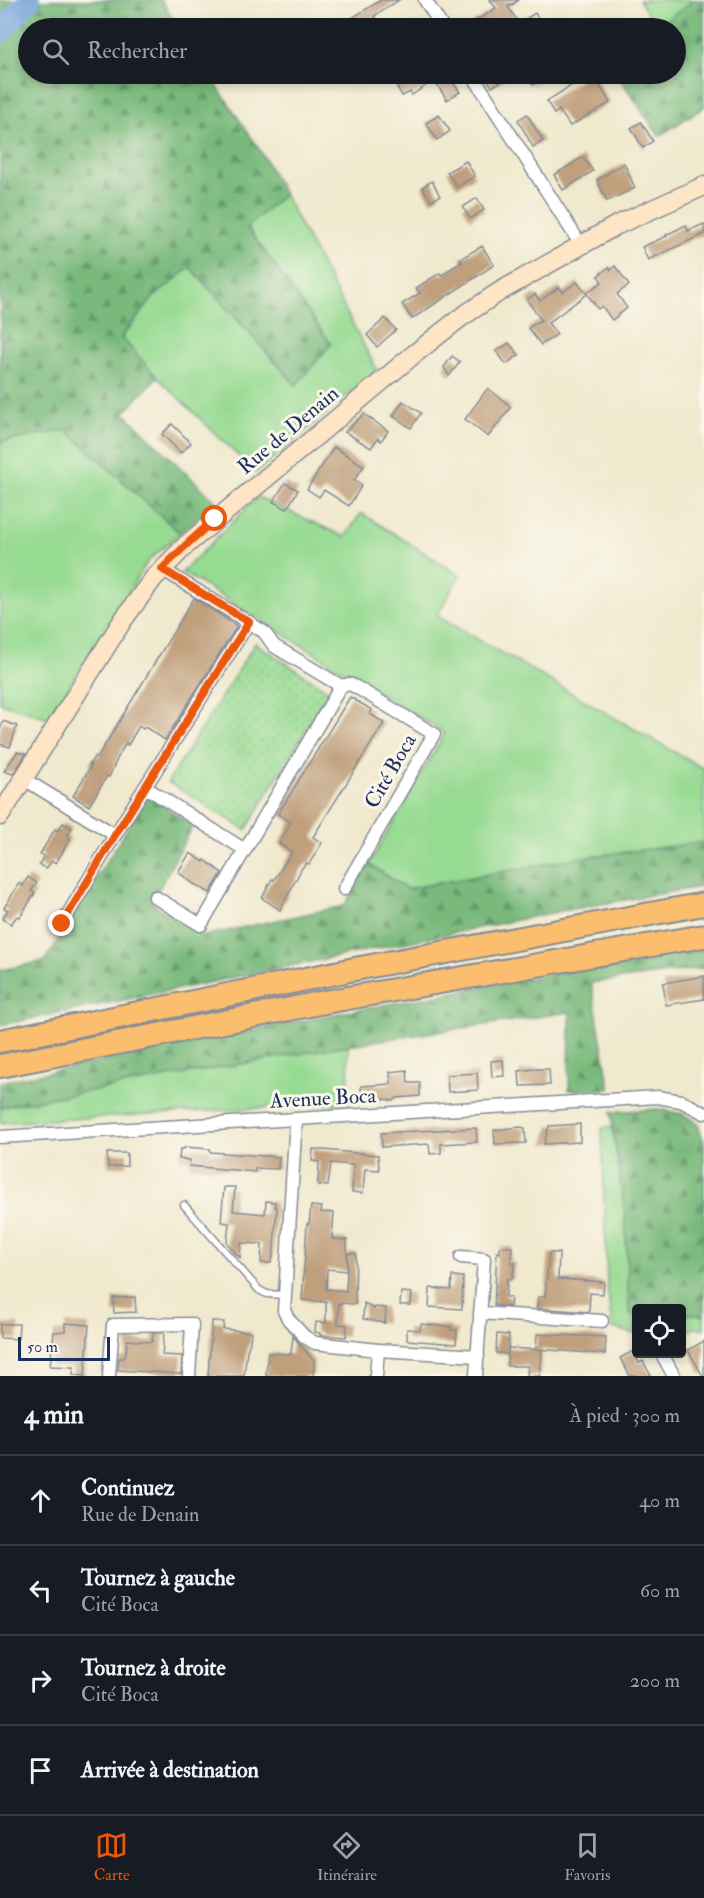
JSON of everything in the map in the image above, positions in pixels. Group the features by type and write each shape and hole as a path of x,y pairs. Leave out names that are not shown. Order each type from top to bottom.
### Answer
{"highway":[{"path":"0,1041 320,975 704,904"},
{"path":"0,1066 325,1002 704,936"}],"street":[{"path":"425,0 437,18"},
{"path":"478,84 581,245"},
{"name":"Rue de Denain","path":"0,816 123,620 162,569 207,526 423,346 460,318 499,292 615,226 704,186"},
{"name":"Cité Boca","path":"162,569 267,634 274,646 341,686 349,684 356,687 434,734 344,889"},
{"path":"62,924 249,622"},
{"path":"155,897 201,925 341,686"},
{"path":"24,778 115,835"},
{"path":"145,787 245,850"},
{"name":"Avenue Boca","path":"0,1137 665,1097 681,1101 704,1113"},
{"path":"296,1119 284,1295 286,1316 310,1340 322,1345 477,1356"},
{"path":"461,1257 484,1259 476,1376"},
{"path":"480,1313 602,1321"},
{"path":"109,1376 113,1325 192,1324 189,1376"},
{"path":"376,1376 378,1350"},
{"path":"664,1358 674,1376"}],"lane":[{"path":"184,1205 259,1290 267,1294 284,1295"}],"green space":[{"path":"0,0 161,0 173,18 18,18 18,84 216,84 261,152 284,194 247,227 331,344 296,385 190,267 153,298 121,337 157,377 124,413 216,502 180,533 66,430 0,442"},
{"path":"639,0 689,0 691,3 669,18 650,18"},
{"path":"689,0 704,0 704,107 659,136 624,84 686,84 686,18 668,18 690,3"},
{"path":"284,194 377,370 256,473 157,377 121,338 153,298 190,267 296,385 331,344 247,227"},
{"path":"66,430 180,533 148,561 49,718 0,703 0,442"},
{"path":"258,497 345,537 361,513 460,575 437,616 704,769 704,842 579,858 407,889 369,864 445,733 182,572"},
{"path":"255,643 329,691 246,830 168,782"},
{"path":"148,795 193,826 151,903 203,936 344,906 369,864 407,889 579,858 704,842 704,886 561,911 0,1025 0,970 45,961"},
{"path":"704,949 704,968 591,983 610,1089 569,1090 570,1012 348,1045 0,1107 0,1082 319,1017 591,967"},
{"path":"348,1045 349,1103 0,1123 0,1107"},
{"path":"658,1109 683,1114 697,1123 704,1142 704,1315 686,1314 686,1304 632,1304 632,1314 629,1314 625,1213 611,1112"},
{"path":"612,1126 625,1213 632,1333 612,1328 607,1286 602,1128"},
{"path":"686,1314 704,1315 704,1329 694,1328 686,1332"}],"building":[{"path":"381,0 399,0 374,16 375,18 352,18"},
{"path":"490,0 519,0 508,7 516,18 480,18 496,8"},
{"path":"535,13 538,18 527,18"},
{"path":"401,84 428,84 412,95 410,92 402,96 397,87"},
{"path":"437,84 454,84 460,92 447,100"},
{"path":"573,84 599,84 610,103 570,126 559,110 554,114 547,101"},
{"path":"527,114 543,141 533,147 518,120"},
{"path":"439,115 450,131 437,140 426,123"},
{"path":"641,122 653,141 643,148 631,128"},
{"path":"583,157 593,171 563,190 554,175"},
{"path":"466,161 475,176 457,187 447,172"},
{"path":"624,163 635,188 607,201 597,180"},
{"path":"432,181 440,196 431,201 422,187"},
{"path":"477,198 484,210 470,219 463,207"},
{"path":"704,224 704,234 648,260 642,247 686,225 688,231"},
{"path":"482,246 494,265 412,319 402,304 420,293 416,288 440,273 442,275 462,262 460,259"},
{"path":"615,266 629,285 617,294 627,308 612,320 602,306 598,309 587,294 548,323 557,334 541,345 528,328 541,320 527,300 535,294 540,301 559,287 563,292 577,282 586,293 602,282 598,276 609,267 611,270"},
{"path":"385,318 396,330 377,347 367,335"},
{"path":"509,343 519,355 506,364 496,351"},
{"path":"452,356 460,362 449,376 444,367"},
{"path":"488,388 511,407 488,437 465,419"},
{"path":"403,401 421,413 411,428 393,416"},
{"path":"364,414 388,431 381,441 378,438 371,448 345,432"},
{"path":"172,424 191,443 181,453 162,434"},
{"path":"334,447 364,466 354,480 362,485 349,506 324,490 319,497 307,489"},
{"path":"285,483 298,490 287,509 273,502"},
{"path":"194,598 237,626 165,740 145,727 143,729 139,726 128,745 126,743 109,777 107,776 89,806 73,796 91,766 89,765 95,756 97,758"},
{"path":"350,697 372,710 370,714 384,723 313,837 322,843 309,864 307,863 302,868 280,910 262,898 272,879 274,880 292,852 279,844 291,822 278,814"},
{"path":"3,721 17,726 10,747 0,744 0,730"},
{"path":"17,752 26,754 13,774 4,771"},
{"path":"63,823 72,828 67,836 70,839 56,863 52,861 46,869 39,864 44,856 40,854 55,829 58,831"},
{"path":"190,853 204,862 205,860 222,873 210,893 178,872"},
{"path":"28,877 37,883 31,891 35,893 20,917 17,916 11,924 2,919 8,910 4,908 19,883 23,886"},
{"path":"704,976 704,999 666,1005 663,983"},
{"path":"503,1060 504,1076 492,1077 491,1061"},
{"path":"549,1069 550,1085 520,1086 519,1071"},
{"path":"407,1070 408,1083 420,1083 420,1096 397,1098 393,1101 362,1100 361,1086 391,1084 390,1072"},
{"path":"477,1073 478,1090 448,1092 447,1075"},
{"path":"580,1124 580,1142 544,1144 549,1126"},
{"path":"476,1128 477,1142 441,1144 441,1153 430,1154 429,1144 382,1147 381,1133"},
{"path":"525,1128 526,1143 495,1144 494,1130"},
{"path":"185,1147 210,1149 210,1152 279,1157 278,1169 255,1168 255,1172 189,1166 190,1160 179,1159 180,1149"},
{"path":"313,1149 378,1155 379,1170 365,1169 363,1193 352,1192 354,1165 331,1163 328,1186 318,1185 319,1162 312,1161"},
{"path":"107,1153 127,1153 127,1166 108,1167"},
{"path":"224,1187 235,1187 233,1211 265,1214 266,1201 275,1202 275,1207 277,1207 271,1263 261,1263 262,1244 241,1243 240,1258 227,1243 229,1223 221,1222"},
{"path":"311,1206 322,1207 321,1212 334,1213 332,1239 347,1240 347,1271 327,1269 326,1289 346,1291 348,1253 356,1253 355,1304 339,1303 338,1324 347,1325 346,1337 320,1335 315,1332 316,1322 326,1323 326,1302 302,1300 307,1224 309,1224"},
{"path":"500,1247 512,1247 511,1262 515,1263 512,1279 507,1279 506,1297 511,1297 510,1307 494,1305 497,1252 500,1253"},
{"path":"549,1253 559,1253 558,1279 604,1282 603,1294 590,1293 589,1312 537,1308 538,1297 545,1297"},
{"path":"452,1276 463,1277 462,1309 429,1307 430,1288 451,1290"},
{"path":"401,1292 412,1293 411,1305 400,1305"},
{"path":"135,1297 136,1312 114,1313 113,1298"},
{"path":"364,1303 374,1309 375,1307 386,1308 385,1323 363,1319"},
{"path":"212,1321 224,1322 223,1329 251,1332 244,1376 208,1376"},
{"path":"65,1323 89,1325 85,1376 73,1375 74,1367 50,1366 54,1332 65,1331"},
{"path":"0,1324 19,1324 18,1339 0,1338"},
{"path":"421,1324 451,1327 451,1330 457,1330 456,1344 407,1340 407,1329 420,1330"},
{"path":"153,1333 164,1333 162,1355 182,1356 181,1374 118,1370 119,1358 124,1358 126,1354 127,1340 152,1342"},
{"path":"497,1334 509,1335 508,1354 496,1353"},
{"path":"537,1334 606,1337 605,1354 536,1349"},
{"path":"293,1336 314,1361 313,1376 266,1376 268,1353 291,1354"},
{"path":"704,1341 704,1376 703,1376 688,1350"},
{"path":"508,1348 542,1350 540,1376 527,1376 528,1366 507,1366"},
{"path":"632,1352 632,1358 636,1358 639,1363 643,1361 651,1376 630,1376 620,1358"}],"waterway":[{"path":"0,33 29,0"}],"route":[{"path":"62,924 249,622 162,569 215,519"}]}
